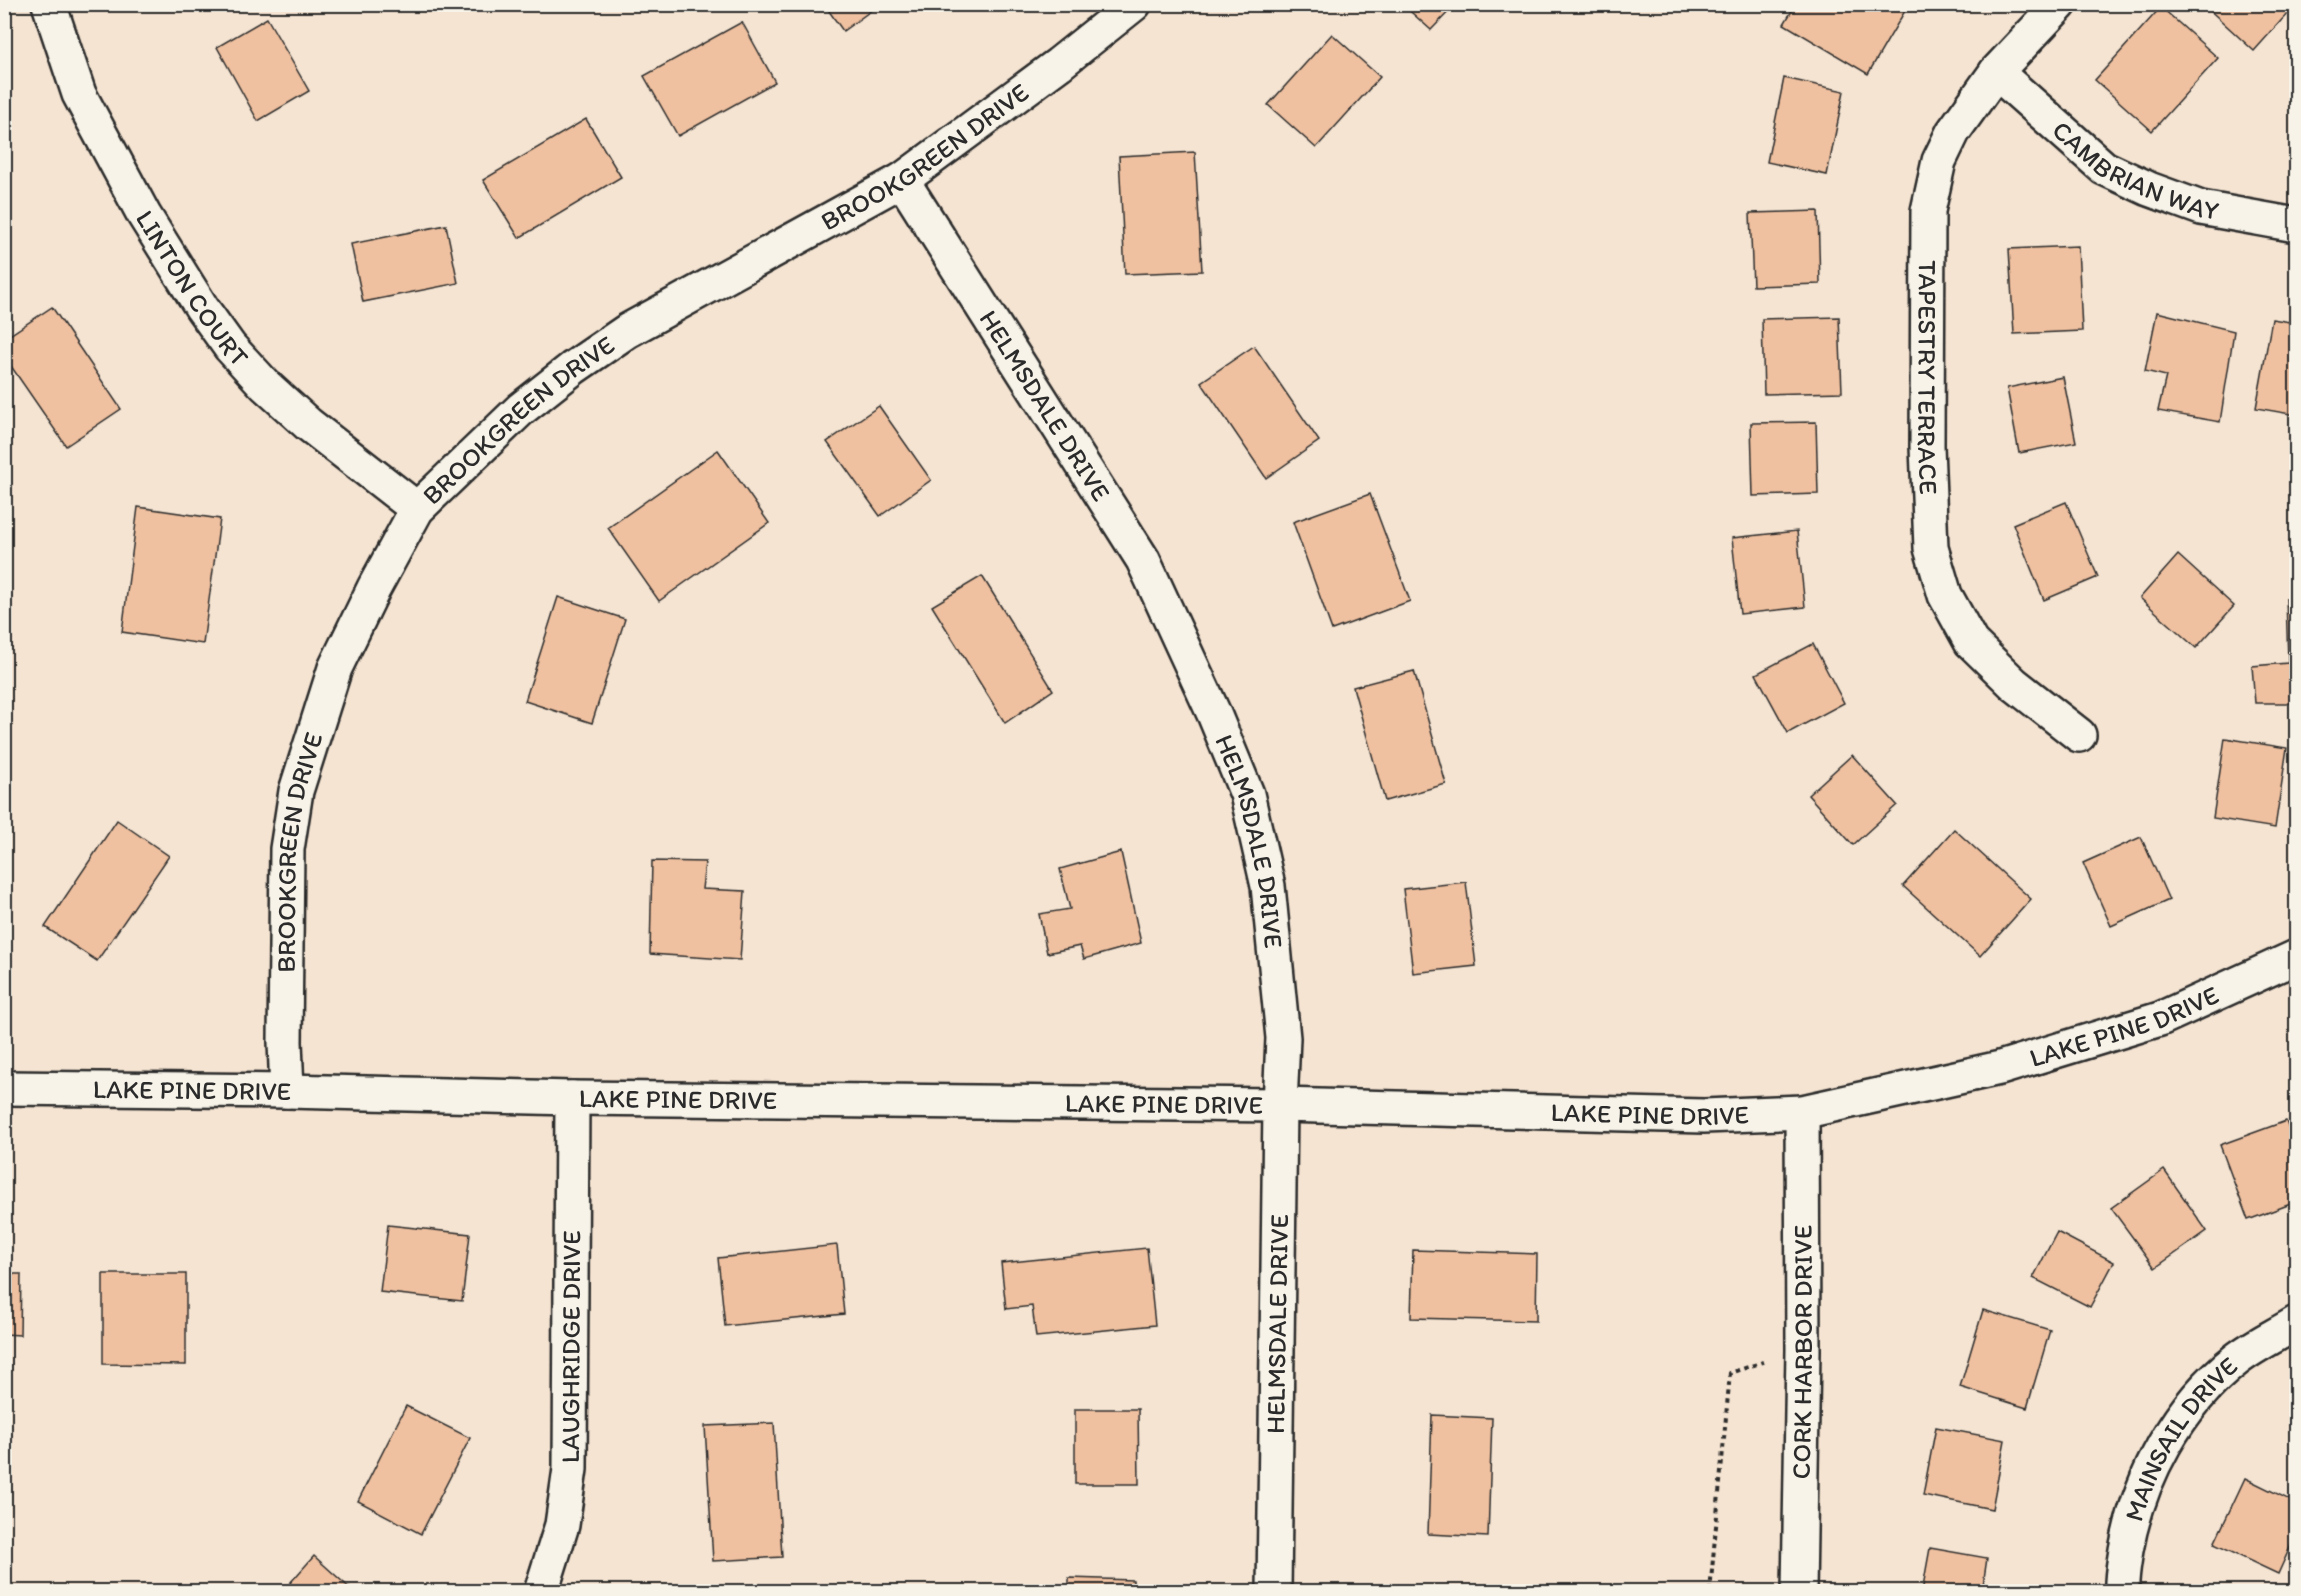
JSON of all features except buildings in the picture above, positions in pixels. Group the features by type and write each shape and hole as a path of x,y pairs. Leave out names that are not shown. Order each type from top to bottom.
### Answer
{"street":[{"name":"LINTON COURT","path":"49,4 79,94 144,215 202,308 230,347 265,386 308,424 417,509"},
{"name":"BROOKGREEN DRIVE","path":"287,1091 285,1042 287,849 296,791 335,668 374,588 417,509 521,409 627,331 902,180 1059,64 1134,4"},
{"name":"TAPESTRY TERRACE","path":"2060,4 1996,72 1953,132 1939,161 1928,211 1927,446 1931,548 1945,595 1971,642 2014,684 2079,735"},
{"name":"CAMBRIAN WAY","path":"1996,72 2104,168 2149,189 2201,208 2296,225"},
{"name":"HELMSDALE DRIVE","path":"902,180 1143,560 1247,794 1268,886 1283,1038 1280,1106 1274,1592"},
{"name":"LAKE PINE DRIVE","path":"4,1088 287,1091 572,1098 1280,1106 1704,1116 1802,1112 2000,1068 2160,1019 2296,957"},
{"name":"LAUGHRIDGE DRIVE","path":"541,1592 562,1525 570,1469 572,1098"},
{"name":"CORK HARBOR DRIVE","path":"1799,1592 1803,1350 1802,1112"},
{"name":"MAINSAIL DRIVE","path":"2122,1592 2121,1580 2130,1529 2145,1483 2173,1430 2205,1389 2238,1359 2296,1323"}],"path":[{"path":"1710,1592 1730,1373 1803,1350"}]}
